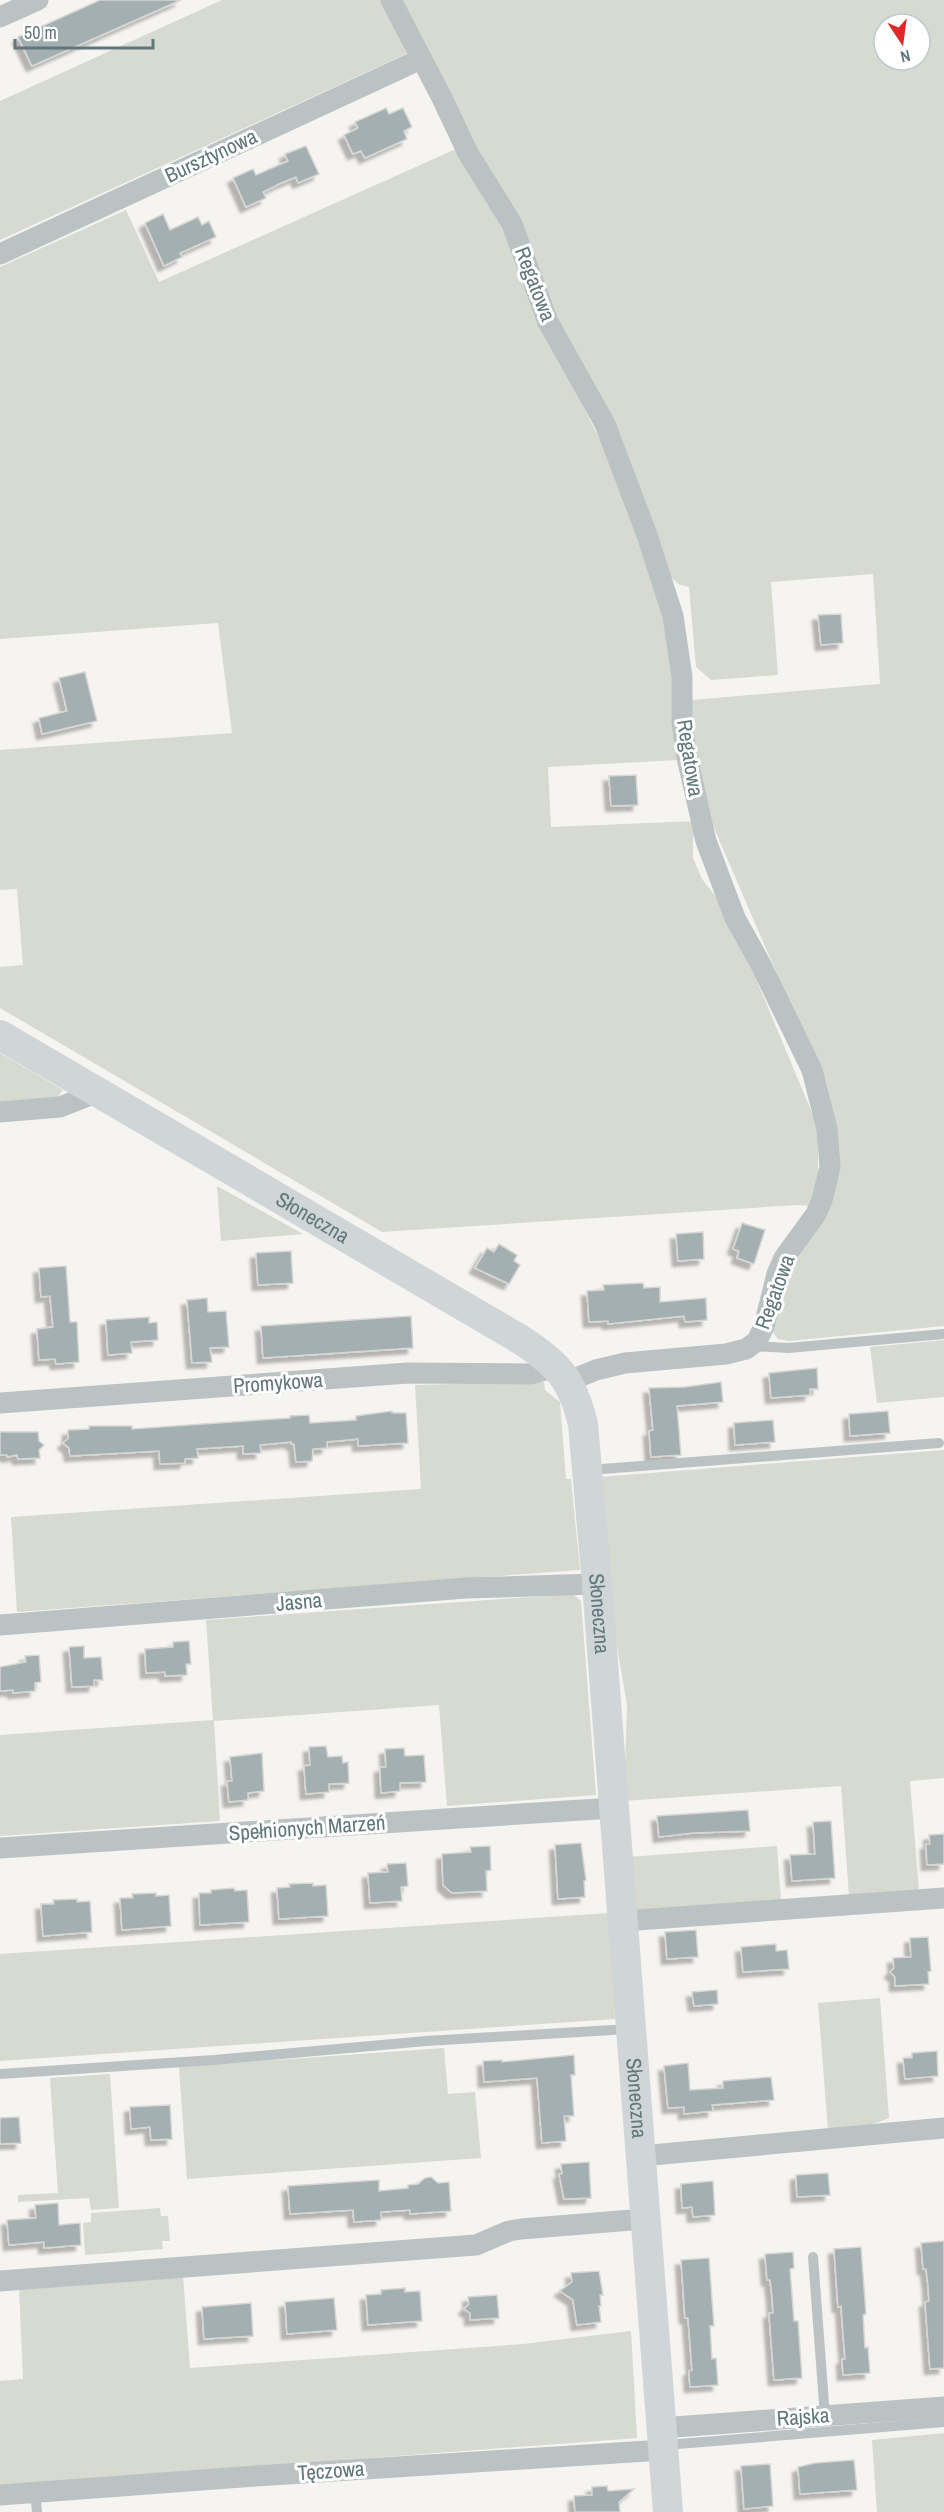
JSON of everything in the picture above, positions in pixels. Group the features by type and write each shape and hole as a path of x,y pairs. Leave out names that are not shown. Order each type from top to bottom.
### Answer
{"street":[{"path":"0,17 38,0"},
{"name":"Regatowa","path":"391,0 468,153 512,224 548,322 605,424 647,536 673,616 682,677 682,721 686,753 706,842 735,918 760,963 812,1070 821,1102 830,1152 827,1186 816,1214 784,1258 777,1274 764,1326 751,1346 718,1355 626,1363 596,1370 562,1374"},
{"name":"Bursztynowa","path":"0,254 422,59"},
{"name":"Słoneczna","path":"0,1035 518,1338 535,1349 562,1374 578,1401 583,1424 597,1584 668,2512"},
{"path":"0,1112 60,1107 98,1092"},
{"name":"Promykowa","path":"0,1403 408,1373 562,1374"},
{"name":"Jasna","path":"0,1625 466,1588 597,1584"},
{"name":"Spełnionych Marzeń","path":"0,1848 613,1808"},
{"path":"623,1921 944,1898"},
{"path":"641,2156 944,2128"},
{"path":"0,2281 476,2245 509,2231 521,2229 644,2219"},
{"name":"Rajska","path":"662,2441 825,2416 944,2407"},
{"name":"Tęczowa","path":"0,2495 36,2502 256,2475 662,2441"}],"lane":[{"path":"751,1346 788,1348 944,1334"},
{"path":"587,1471 939,1443"},
{"path":"0,2074 214,2060 426,2041 632,2029"},
{"path":"813,2257 825,2416"},
{"path":"662,2441 944,2422"}],"shaded area":[{"path":"222,0 383,0 405,42 406,54 0,240 0,101"},
{"path":"399,0 944,0 944,1326 789,1341 778,1339 771,1330 791,1258 829,1201 818,1069 717,835 692,759 692,700 880,684 873,574 771,582 778,675 711,680 696,667 689,587 678,584 665,571 563,334 500,195"},
{"path":"458,148 504,225 544,328 608,456 655,580 668,632 678,760 548,767 551,827 696,821 693,858 702,879 728,912 818,1127 818,1191 813,1206 798,1205 382,1232 0,1008 0,967 23,965 17,889 0,890 0,750 232,733 218,623 0,639 0,267 126,210 159,282"},
{"path":"0,1053 63,1090 56,1099 0,1103"},
{"path":"217,1186 303,1234 221,1241"},
{"path":"944,1340 944,1397 877,1403 870,1347"},
{"path":"544,1382 545,1390 560,1402 566,1479 571,1479 580,1570 17,1612 11,1517 421,1489 415,1385"},
{"path":"944,1450 944,1778 910,1781 919,1891 849,1896 841,1786 624,1801 627,1705 606,1582 599,1477"},
{"path":"573,1594 581,1601 596,1795 447,1806 439,1705 214,1721 220,1821 0,1836 0,1735 213,1720 206,1620"},
{"path":"777,1846 781,1901 633,1912 628,1857"},
{"path":"609,1913 615,2019 0,2061 0,1954"},
{"path":"880,1998 889,2118 864,2128 828,2131 818,2003"},
{"path":"444,2048 448,2094 475,2092 481,2158 187,2179 179,2067"},
{"path":"110,2074 119,2208 91,2210 89,2198 18,2202 18,2195 58,2193 50,2078"},
{"path":"160,2208 161,2216 168,2216 170,2241 162,2241 163,2249 85,2255 83,2223 91,2222 91,2213"},
{"path":"183,2275 190,2368 523,2344 631,2331 637,2438 0,2486 0,2381 23,2379 19,2287"},
{"path":"944,2433 944,2512 877,2512 872,2440"}],"building":[{"path":"100,0 181,0 32,66 18,37"},
{"path":"386,108 389,114 403,108 412,127 404,131 407,139 365,158 361,151 353,154 344,135 358,128 355,122"},
{"path":"306,146 319,174 298,183 296,177 279,184 263,192 266,198 246,207 233,178 253,169 256,175 288,161 285,154"},
{"path":"163,214 170,230 198,217 202,225 209,221 216,237 180,253 182,257 164,266 145,223"},
{"path":"841,614 843,643 821,645 818,615"},
{"path":"85,672 97,721 42,734 39,718 67,711 59,678"},
{"path":"636,775 638,805 611,806 609,776"},
{"path":"742,1223 765,1230 754,1264 737,1258 739,1251 733,1249"},
{"path":"703,1232 704,1259 678,1261 676,1234"},
{"path":"499,1244 517,1255 514,1261 520,1265 509,1284 475,1268 487,1248 494,1252"},
{"path":"291,1251 293,1283 258,1285 256,1253"},
{"path":"66,1266 70,1322 77,1322 79,1362 56,1364 55,1359 39,1360 37,1329 53,1327 50,1296 41,1297 39,1268"},
{"path":"643,1283 644,1288 660,1287 660,1302 706,1298 707,1320 685,1322 684,1316 608,1324 608,1321 589,1322 587,1291 604,1290 603,1285"},
{"path":"207,1298 208,1312 226,1311 229,1347 210,1348 212,1362 192,1363 187,1300"},
{"path":"411,1316 413,1348 263,1358 261,1326"},
{"path":"149,1317 149,1323 157,1322 158,1340 131,1342 132,1353 108,1355 106,1320"},
{"path":"817,1368 818,1389 810,1389 810,1395 771,1398 769,1373"},
{"path":"721,1382 723,1402 677,1406 681,1455 651,1457 649,1431 653,1430 649,1388 685,1387"},
{"path":"392,1411 392,1413 406,1413 408,1443 358,1446 358,1439 327,1442 327,1448 313,1449 312,1461 296,1462 294,1444 291,1442 260,1445 261,1453 243,1454 243,1446 197,1449 198,1458 185,1459 185,1463 160,1464 159,1451 70,1456 69,1448 63,1443 68,1439 68,1430 89,1429 89,1426 132,1426 132,1429 309,1415 310,1423 356,1420 356,1416"},
{"path":"888,1411 890,1433 850,1436 849,1414"},
{"path":"773,1420 775,1442 735,1445 734,1423"},
{"path":"0,1432 38,1432 39,1441 44,1445 39,1450 40,1458 18,1459 17,1455 7,1457 7,1455 0,1455"},
{"path":"189,1641 191,1664 186,1664 187,1675 165,1676 165,1672 146,1673 145,1649 173,1647 173,1642"},
{"path":"84,1646 84,1658 101,1657 103,1680 94,1680 94,1686 72,1687 69,1647"},
{"path":"39,1655 41,1682 35,1683 35,1691 13,1693 13,1690 0,1691 0,1667 26,1662 25,1656"},
{"path":"326,1746 328,1757 342,1756 343,1763 348,1762 349,1783 329,1784 329,1792 306,1794 304,1766 310,1765 309,1747"},
{"path":"404,1748 405,1756 424,1755 426,1782 400,1783 400,1791 381,1793 380,1767 386,1767 385,1749"},
{"path":"262,1753 264,1791 248,1793 248,1800 229,1802 227,1781 232,1781 230,1757"},
{"path":"748,1810 750,1831 659,1837 657,1816"},
{"path":"831,1821 835,1878 792,1881 790,1855 815,1854 813,1822"},
{"path":"944,1834 944,1864 927,1865 926,1844 930,1844 929,1835"},
{"path":"581,1843 586,1880 584,1881 585,1897 558,1899 555,1845"},
{"path":"490,1846 491,1870 486,1871 487,1891 452,1893 443,1885 442,1854 471,1852 470,1847"},
{"path":"406,1863 408,1886 401,1887 402,1901 370,1903 368,1873 388,1872 387,1864"},
{"path":"313,1883 313,1886 326,1885 328,1916 279,1919 277,1888 290,1887 289,1884"},
{"path":"234,1888 235,1891 247,1890 249,1922 200,1925 199,1893"},
{"path":"156,1893 156,1896 169,1895 171,1926 122,1930 120,1898 133,1898 132,1894"},
{"path":"77,1899 77,1902 90,1901 92,1932 43,1936 41,1904 54,1904 53,1900"},
{"path":"696,1930 698,1957 667,1959 665,1932"},
{"path":"928,1937 931,1971 928,1972 929,1984 895,1986 895,1977 890,1972 894,1968 893,1958 911,1957 910,1938"},
{"path":"776,1944 776,1951 787,1950 789,1969 743,1972 741,1947"},
{"path":"717,1990 718,2004 694,2006 692,1992"},
{"path":"937,2051 938,2076 905,2079 903,2058 912,2058 912,2053"},
{"path":"574,2055 575,2075 571,2075 574,2116 564,2116 566,2141 542,2143 537,2078 484,2082 483,2061 502,2060 502,2062"},
{"path":"688,2063 690,2090 723,2088 723,2081 771,2077 774,2100 712,2105 713,2111 684,2114 684,2107 668,2108 664,2066"},
{"path":"170,2105 172,2139 151,2140 150,2127 131,2129 130,2107"},
{"path":"19,2117 21,2143 0,2144 0,2118"},
{"path":"589,2162 591,2198 564,2199 559,2174 562,2174 561,2164"},
{"path":"828,2173 830,2195 797,2197 796,2175"},
{"path":"431,2177 438,2183 449,2182 451,2211 410,2214 410,2210 381,2212 381,2220 354,2222 353,2210 290,2214 288,2186 379,2180 379,2191 408,2188 408,2185 418,2184 425,2178"},
{"path":"713,2181 715,2215 693,2217 692,2207 682,2208 681,2184"},
{"path":"58,2203 59,2225 80,2223 81,2245 44,2248 44,2242 9,2245 7,2220 36,2218 35,2205"},
{"path":"944,2241 944,2368 930,2369 925,2302 929,2301 928,2285 926,2269 923,2269 921,2243"},
{"path":"861,2247 866,2314 863,2315 865,2348 868,2347 870,2373 843,2375 842,2359 845,2359 834,2249"},
{"path":"793,2252 794,2268 790,2269 794,2321 798,2321 802,2378 774,2380 769,2313 773,2313 772,2296 770,2280 767,2280 765,2254"},
{"path":"709,2258 714,2326 710,2326 712,2359 716,2358 718,2385 690,2387 689,2371 692,2370 681,2260"},
{"path":"599,2271 603,2295 600,2295 601,2306 599,2306 601,2322 577,2325 573,2300 560,2291 572,2282 571,2273"},
{"path":"405,2288 405,2292 420,2291 422,2321 368,2325 366,2295 381,2294 381,2290"},
{"path":"497,2295 499,2318 470,2320 470,2313 464,2309 469,2304 468,2297"},
{"path":"334,2298 337,2330 287,2334 285,2302"},
{"path":"251,2303 253,2336 204,2339 202,2307"},
{"path":"854,2460 857,2490 800,2494 798,2467 815,2463"},
{"path":"770,2464 773,2506 744,2509 741,2466"},
{"path":"607,2486 608,2491 634,2489 619,2502 620,2512 575,2512 574,2496 592,2495 592,2487"}]}
